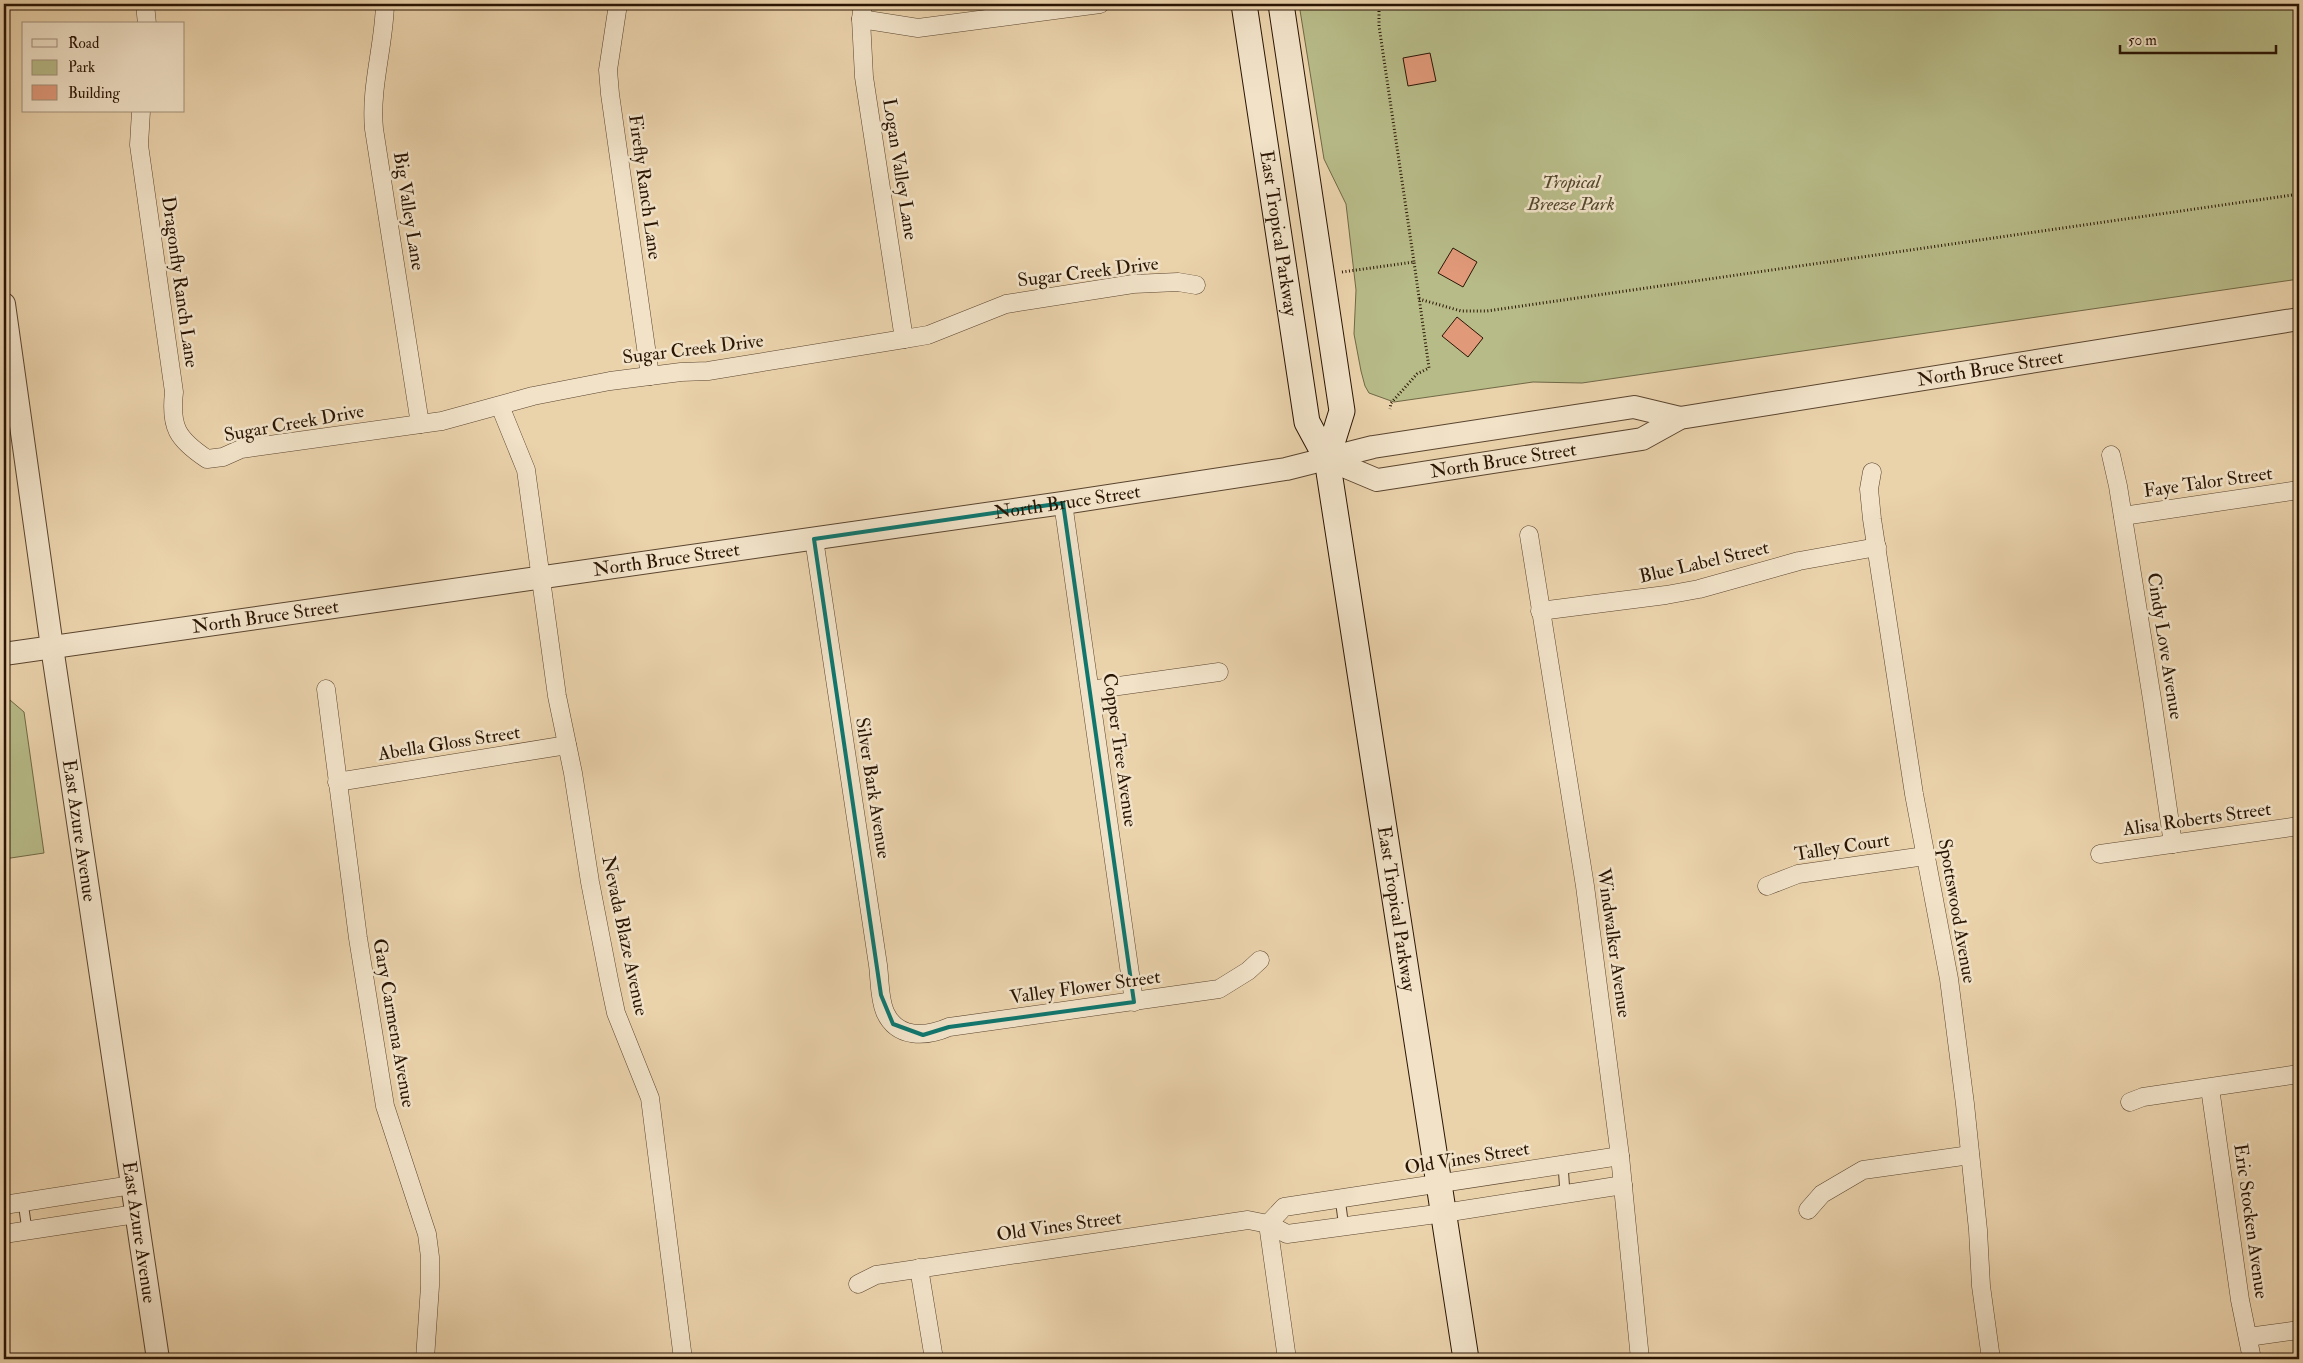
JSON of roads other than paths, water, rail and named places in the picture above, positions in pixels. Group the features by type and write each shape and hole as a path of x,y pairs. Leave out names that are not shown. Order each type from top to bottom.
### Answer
{"main road":[{"name":"East Tropical Parkway","path":"1244,4 1307,422 1327,459 1466,1359"},
{"name":"East Tropical Parkway","path":"1281,4 1342,411 1327,459"}],"street":[{"path":"145,4 147,22"},
{"name":"Big Valley Lane","path":"385,4 384,31 372,106 420,424"},
{"name":"Firefly Ranch Lane","path":"618,4 608,70 610,94 650,376"},
{"path":"862,12 918,28 1100,4"},
{"name":"Logan Valley Lane","path":"862,12 864,77 904,339"},
{"name":"Dragonfly Ranch Lane","path":"141,112 139,145 174,392 172,410 174,424 178,436 196,451"},
{"name":"Sugar Creek Drive","path":"196,451 207,459 241,449 442,421 565,388 650,376 708,372 928,335 1006,304 1133,284 1178,282 1196,285"},
{"name":"East Azure Avenue","path":"4,304 52,646 158,1359"},
{"name":"North Bruce Street","path":"1327,459 1377,480 1642,440 1680,418 2299,319"},
{"name":"Nevada Blaze Avenue","path":"500,406 526,470 539,578 557,696 610,988 616,1013 650,1098 683,1359"},
{"name":"North Bruce Street","path":"4,654 355,602 539,578 1063,503 1286,469 1373,447 1634,407 1680,418"},
{"name":"Cindy Love Avenue","path":"2111,455 2123,516 2173,844"},
{"name":"Spottswood Avenue","path":"1872,472 1870,489 1877,547 1906,745 1949,979 1970,1155 1991,1359"},
{"name":"Faye Talor Street","path":"2123,516 2299,490"},
{"name":"Copper Tree Avenue","path":"1063,503 1134,1002"},
{"name":"Windwalker Avenue","path":"1528,535 1585,886 1620,1156 1640,1359"},
{"name":"Silver Bark Avenue","path":"814,539 881,995 885,1012 893,1024 909,1033"},
{"name":"Blue Label Street","path":"1540,611 1699,589 1799,561 1877,547"},
{"path":"1090,690 1220,672"},
{"name":"Gary Carmena Avenue","path":"326,689 358,938 385,1106 421,1212 428,1242 430,1286 425,1359"},
{"name":"Abella Gloss Street","path":"337,782 567,745"},
{"name":"Alisa Roberts Street","path":"2100,854 2299,826"},
{"name":"Talley Court","path":"1767,886 1798,874 1925,856"},
{"name":"Valley Flower Street","path":"909,1033 928,1034 949,1027 1219,989 1248,971 1260,960"},
{"path":"2130,1102 2143,1097 2299,1074"},
{"name":"Eric Stocken Avenue","path":"2210,1088 2240,1300 2252,1359"},
{"path":"1808,1210 1822,1194 1863,1170 1970,1155"},
{"name":"Old Vines Street","path":"1268,1224 1284,1207 1620,1156"},
{"path":"4,1205 132,1185"},
{"name":"Old Vines Street","path":"858,1284 876,1275 1248,1220 1268,1224 1287,1234 1444,1214 1565,1193 1623,1186"},
{"path":"4,1234 136,1214"},
{"path":"1268,1224 1287,1359"},
{"path":"919,1268 934,1359"},
{"path":"2248,1337 2299,1330"}],"lane":[{"path":"1563,1165 1565,1193"},
{"path":"1340,1198 1344,1228"},
{"path":"23,1202 27,1230"}],"park label":[{"name":"Tropical Breeze Park","path":"1571,193"}]}
